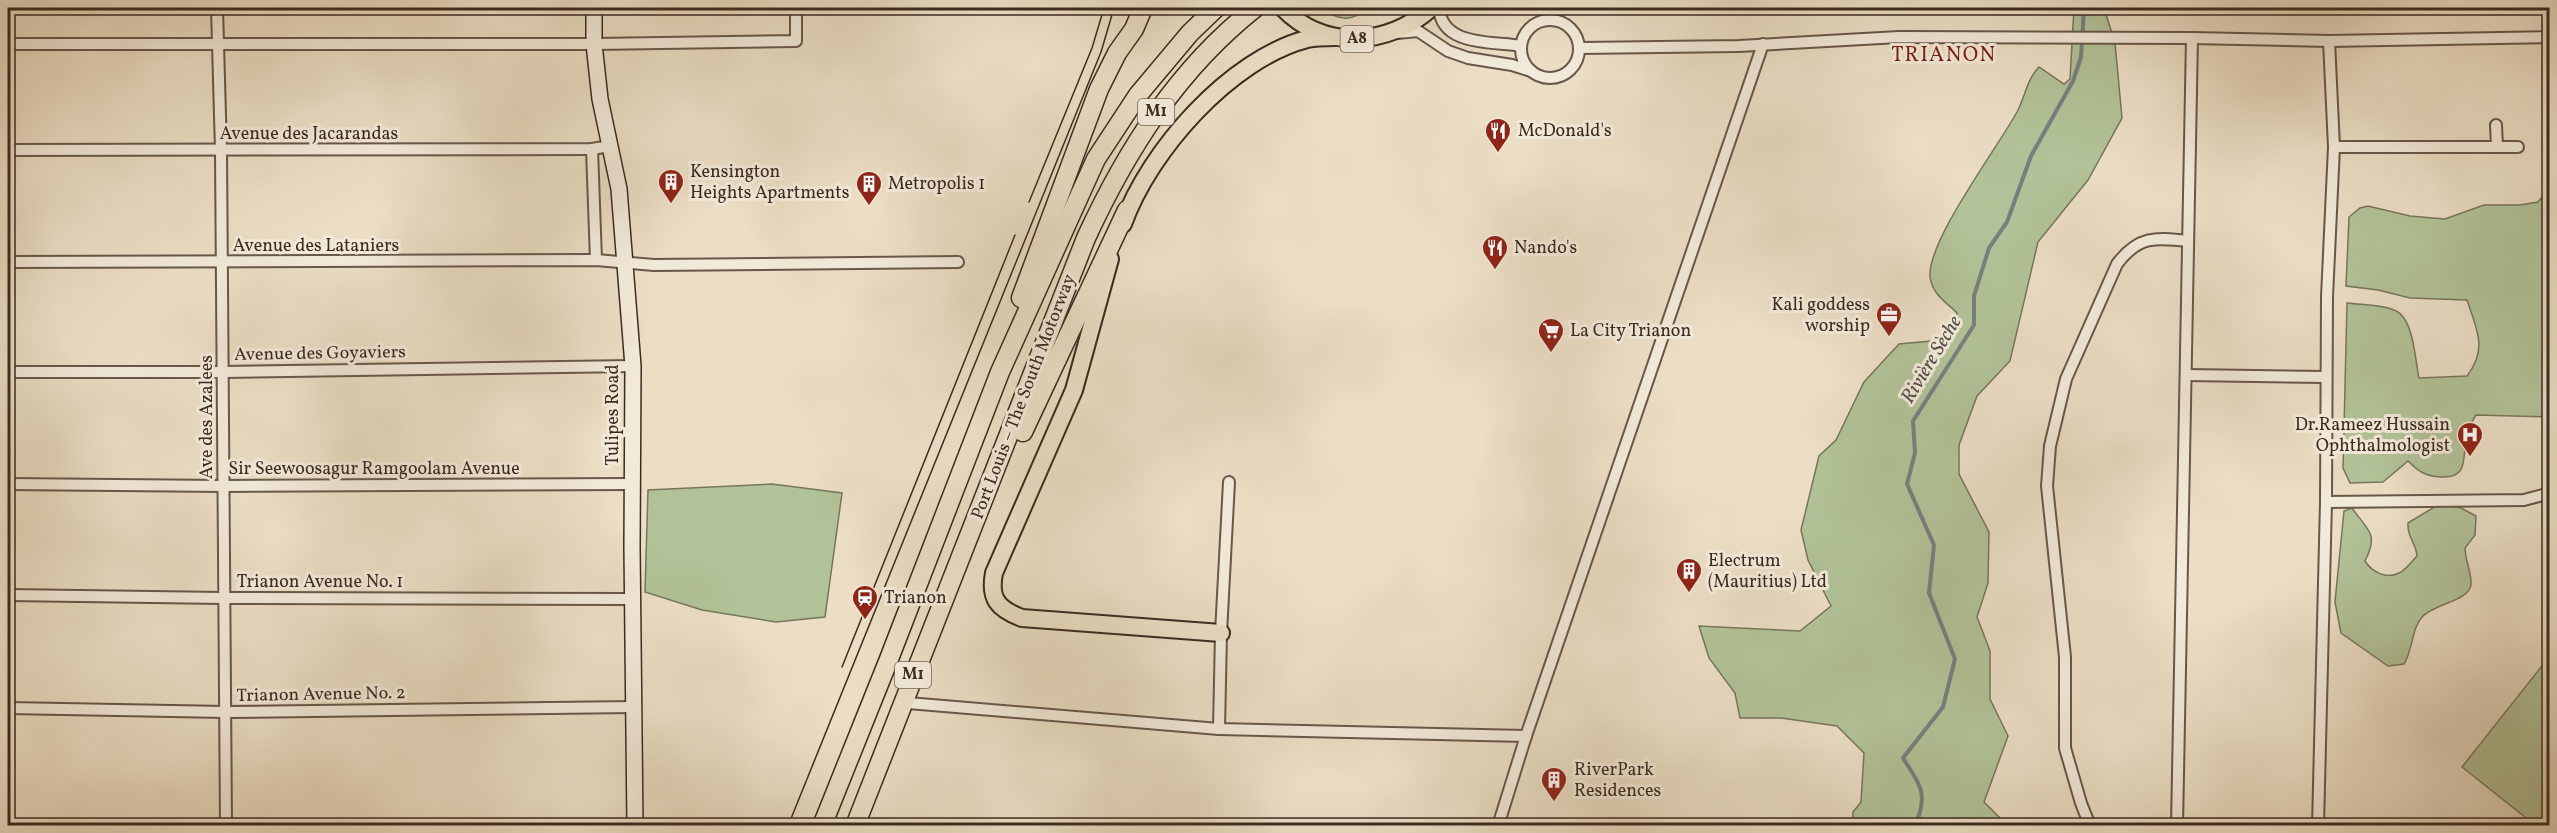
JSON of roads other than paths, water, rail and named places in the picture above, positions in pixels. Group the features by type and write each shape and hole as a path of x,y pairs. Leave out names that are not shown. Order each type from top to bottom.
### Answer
{"highway":[{"path":"1000,372 1016,310 1099,89 1117,53 1134,29 1143,8"},
{"path":"1134,29 1158,8"},
{"name":"Port Louis – The South Motorway","path":"822,825 1000,372 1096,159 1144,87 1190,33 1216,8"},
{"name":"Port Louis – The South Motorway","path":"855,825 1086,238 1116,174 1141,134 1181,79 1209,48 1255,8"},
{"path":"974,525 987,513 1037,400 1127,210"}],"main road":[{"name":"Tulipes Road","path":"594,8 594,44 600,99 619,189 633,366 635,825"},
{"name":"A8","path":"1283,8 1311,28 1335,37 1363,39 1390,33 1418,19 1431,8"},
{"path":"1221,633 1022,618 1006,612 996,601 991,586 994,573 1074,390 1110,258 1127,210 1158,157 1192,117 1223,86 1257,62 1286,46 1309,39 1335,37"}],"street":[{"name":"Ave des Azalees","path":"217,8 221,151 226,825"},
{"path":"8,44 594,44 796,40 796,8"},
{"path":"1439,8 1444,24 1453,34 1467,40 1521,46"},
{"path":"1390,33 1418,31 1448,51 1551,78 1565,74 1576,63 1580,48 1574,32 1568,25 1552,19 1534,24 1523,37 1522,55 1531,71"},
{"path":"1580,48 1763,44 1899,37 2329,41 2550,37"},
{"path":"2176,825 2192,38"},
{"path":"2318,825 2326,502 2326,377 2334,147 2329,41"},
{"path":"1498,825 1526,736 1763,44"},
{"path":"2496,125 2497,147"},
{"name":"Avenue des Jacarandas","path":"8,150 592,149 610,146"},
{"path":"2334,147 2517,147"},
{"path":"592,149 596,260"},
{"path":"2090,825 2065,748 2065,657 2047,486 2050,446 2066,379 2117,264 2126,251 2137,243 2159,238 2188,241"},
{"name":"Avenue des Lataniers","path":"8,262 596,260 654,265 958,262"},
{"name":"Avenue des Goyaviers","path":"8,372 223,372 633,366"},
{"path":"2186,375 2326,377"},
{"path":"1219,729 1221,633 1229,482"},
{"name":"Sir Seewoosagur Ramgoolam Avenue","path":"8,484 224,486 632,484"},
{"path":"2326,502 2524,500 2550,493"},
{"name":"Trianon Avenue No. 1","path":"8,595 633,599"},
{"path":"908,704 1219,729 1526,736"},
{"name":"Trianon Avenue No. 2","path":"8,708 225,712 634,707"},
{"path":"8,825 635,825"}],"waterway":[{"name":"Rivière Sèche","path":"1921,826 1918,818 1922,800 1920,786 1903,758 1943,707 1955,659 1929,593 1934,545 1907,484 1915,453 1913,421 1974,325 1974,296 1989,248 2007,222 2031,156 2073,81 2081,57 2084,8"}],"tram line":[{"path":"1029,202 1092,48 1104,8"},
{"path":"788,826 1101,52 1114,8"},
{"path":"842,667 1015,235"}],"place":[{"name":"McDonald's","path":"1498,154"},
{"name":"Kensington Heights Apartments","path":"671,205"},
{"name":"Metropolis 1","path":"869,207"},
{"name":"Nando's","path":"1495,271"},
{"name":"Kali goddess worship","path":"1889,338"},
{"name":"La City Trianon","path":"1551,354"},
{"name":"Dr.Rameez Hussain Ophthalmologist","path":"2470,458"},
{"name":"Electrum (Mauritius) Ltd","path":"1689,594"},
{"name":"Trianon","path":"865,621"},
{"name":"RiverPark Residences","path":"1554,803"}],"district":[{"name":"TRIANON","path":"1944,55"}]}
